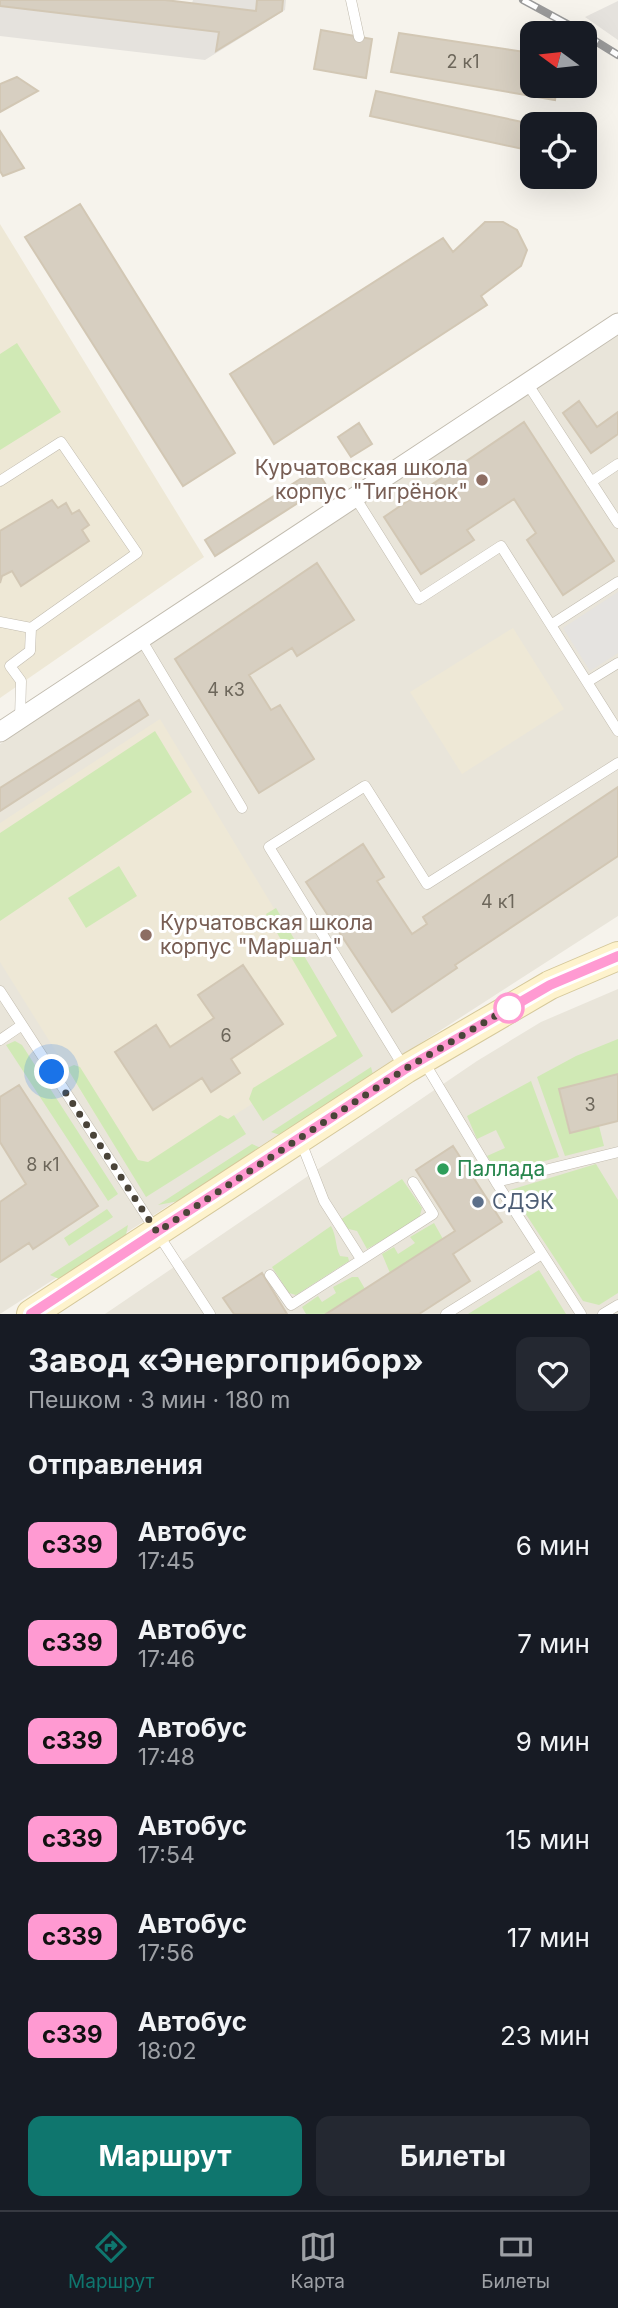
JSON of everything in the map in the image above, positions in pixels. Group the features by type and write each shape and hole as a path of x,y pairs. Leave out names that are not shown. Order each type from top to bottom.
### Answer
{"street":[{"path":"0,732 618,323"},
{"path":"31,1314 414,1064 550,985 618,956"}],"lane":[{"path":"351,0 359,37"},
{"path":"527,383 618,523"},
{"path":"0,481 61,442 137,553 31,628 0,622"},
{"path":"591,482 618,464"},
{"path":"355,498 419,599 501,547 618,731"},
{"path":"551,625 618,582"},
{"path":"20,720 21,681 10,666 30,650 31,628"},
{"path":"141,639 242,808"},
{"path":"587,682 618,663"},
{"path":"581,1314 496,1181 269,847 365,786 427,884 618,763"},
{"path":"0,991 210,1314"},
{"path":"0,1040 22,1025"},
{"path":"300,1139 324,1201 362,1259"},
{"path":"496,1181 618,1152"},
{"path":"270,1275 291,1305 433,1214 413,1182"},
{"path":"446,1314 542,1254"},
{"path":"603,1314 618,1305"}],"shaded area":[{"path":"0,0 169,0 192,3 193,0 286,0 285,10 205,60 0,36"},
{"path":"618,1 618,40 597,25 597,21 585,17"},
{"path":"0,224 204,557 0,698"},
{"path":"618,335 618,916 0,1314 0,744"},
{"path":"618,592 618,653 590,671 563,628"},
{"path":"513,628 564,709 462,774 410,692"},
{"name":"Курчатовская школа корпус \"Маршал\"","path":"160,719 353,1040 135,1178 0,962 0,823"},
{"path":"618,989 618,1314 105,1314 477,1061 541,1022"}],"green space":[{"path":"17,343 61,412 0,450 0,354"},
{"path":"155,731 192,792 0,921 0,833"},
{"path":"119,866 137,896 86,928 68,898"},
{"path":"276,908 363,1056 263,1121 249,1099 253,1088 337,1036 266,914"},
{"path":"618,1039 618,1074 559,1089 569,1132 599,1126 604,1146 565,1156 537,1077 576,1056"},
{"path":"15,1041 22,1045 118,1194 108,1201 6,1045"},
{"path":"74,1065 80,1067 138,1160 148,1162 220,1115 228,1119 234,1115 246,1134 146,1197 67,1068"},
{"path":"371,1067 373,1075 280,1135 271,1132"},
{"path":"531,1081 559,1157 499,1174 487,1156 505,1148 496,1130 477,1139 467,1116"},
{"path":"252,1144 261,1148 179,1201 158,1205"},
{"path":"596,1164 618,1200 618,1293 599,1305 583,1301 510,1190"},
{"path":"402,1179 422,1208 419,1219 367,1249 357,1231 345,1228 340,1220"},
{"path":"107,1209 113,1217 69,1246 64,1238"},
{"path":"434,1223 443,1239 390,1273 382,1254 394,1247 398,1254 415,1243 410,1237"},
{"path":"128,1225 126,1235 59,1279 50,1275"},
{"path":"331,1226 340,1256 348,1257 349,1261 296,1295 289,1293 272,1267"},
{"path":"539,1270 566,1314 468,1314"},
{"path":"352,1277 358,1277 365,1289 326,1314 306,1314 302,1307 318,1296 322,1302 336,1293 333,1287"}],"building":[{"path":"0,0 165,0 256,11 257,0 283,0 282,11 216,51 219,32 0,6"},
{"path":"321,30 372,39 366,78 314,69"},
{"path":"399,33 520,51 520,94 391,72"},
{"path":"17,77 38,91 0,112 0,84"},
{"path":"376,91 520,121 520,148 370,116"},
{"path":"0,131 24,168 3,176 0,171"},
{"path":"80,204 235,453 183,486 25,237"},
{"path":"485,222 503,222 517,230 527,250 521,266 481,296 487,305 274,444 230,374 443,238 453,252"},
{"path":"579,401 597,427 618,412 618,434 591,453 563,413"},
{"path":"524,422 614,561 563,595 527,540 536,533 514,499 467,530 474,540 421,574 384,517"},
{"path":"359,423 372,444 351,457 338,437"},
{"path":"316,469 326,485 215,556 205,540"},
{"path":"52,500 58,508 66,503 72,514 79,510 89,525 82,530 89,541 21,586 12,571 2,576 0,583 0,531"},
{"path":"317,563 354,620 297,656 292,648 249,675 271,710 280,705 314,759 259,793 175,659"},
{"path":"139,700 148,715 0,811 0,788"},
{"path":"618,787 618,856 455,965 457,968 392,1012 306,882 363,844 384,877 377,881 412,934 427,924 423,917"},
{"path":"243,965 283,1024 231,1059 240,1073 211,1092 202,1078 153,1110 115,1052 156,1025 170,1047 214,1018 198,995"},
{"path":"618,1074 618,1121 570,1133 559,1089"},
{"path":"19,1085 98,1206 33,1249 29,1243 0,1262 0,1202 26,1184 0,1142 0,1097"},
{"path":"453,1146 502,1222 453,1254 470,1281 419,1314 326,1314 455,1231 416,1170"},
{"path":"262,1273 287,1314 234,1314 223,1298"}],"railway":[{"path":"523,0 562,21"},
{"path":"597,42 618,55"}],"bus line":[{"name":"с339","path":"31,1314 405,1069 550,985 618,956"}],"place":[{"name":"Курчатовская школа корпус \"Тигрёнок\"","path":"482,480"},
{"name":"Курчатовская школа корпус \"Маршал\"","path":"146,935"},
{"name":"Паллада","path":"443,1169"},
{"name":"СДЭК","path":"478,1202"}],"route":[{"path":"52,1072 157,1232 405,1069 509,1008"}]}
